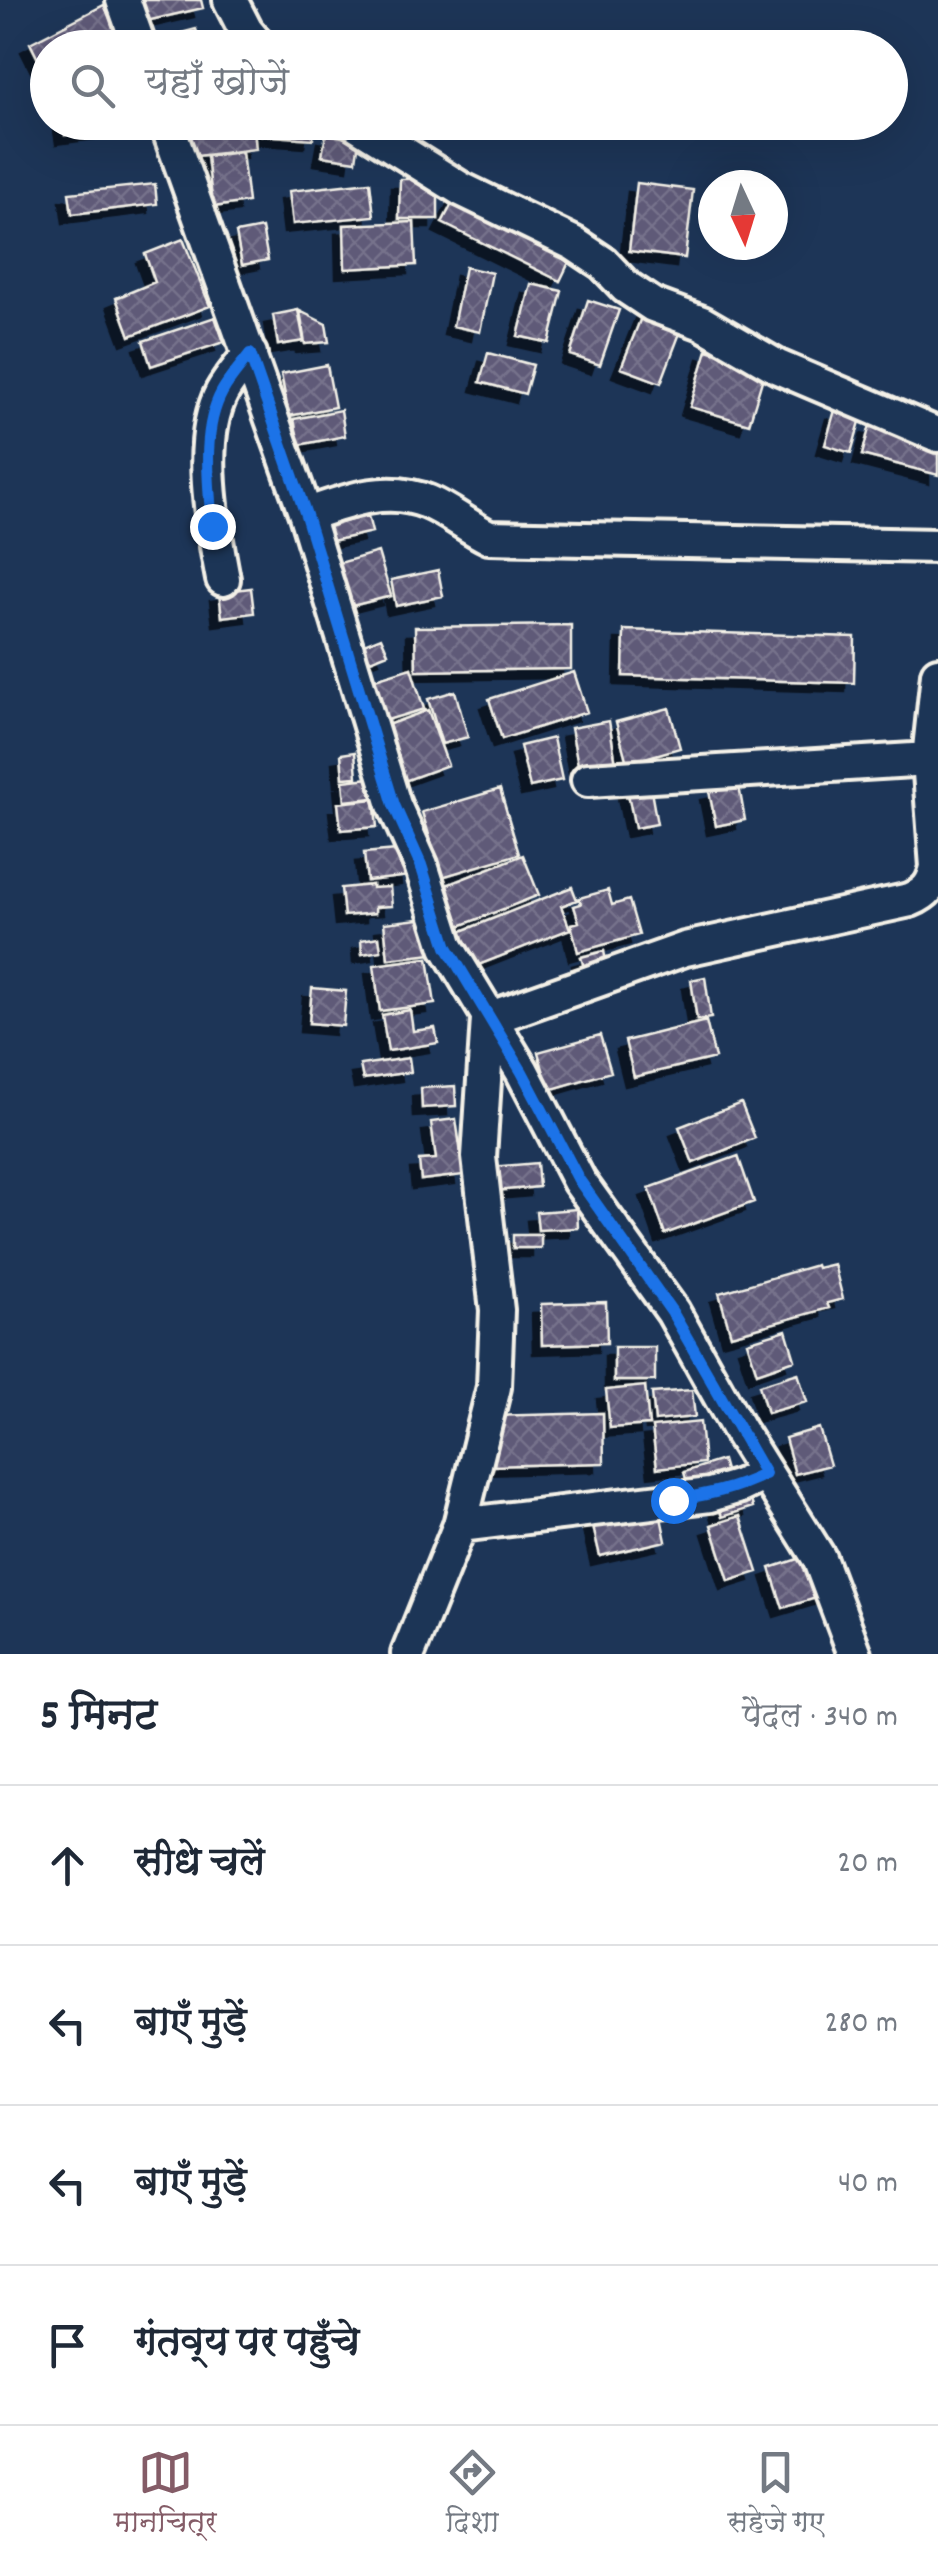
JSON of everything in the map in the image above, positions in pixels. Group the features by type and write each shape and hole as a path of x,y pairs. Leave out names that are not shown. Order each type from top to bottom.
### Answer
{"street":[{"path":"123,0 134,30"},
{"path":"230,0 245,30"},
{"path":"173,140 306,515 394,805 421,865 447,947 522,1072 579,1180 672,1312 765,1474 819,1558 855,1654"},
{"path":"382,140 461,190 573,243 603,262 626,287 653,305 702,323 778,367 938,435"},
{"path":"222,579 210,496 210,436 220,394 250,354"},
{"path":"306,515 358,497 394,494 426,501 489,537 938,546"},
{"path":"488,1019 685,948 924,894 934,881 937,867 929,759 938,674"},
{"path":"588,780 929,759"},
{"path":"408,1654 460,1526 494,1387 498,1310 479,1156 488,1019"},
{"path":"460,1526 710,1495 765,1474"}],"building":[{"path":"137,0 201,0 203,8 142,22"},
{"path":"104,5 116,30 55,30"},
{"path":"186,140 255,140 256,149 188,157"},
{"path":"325,140 359,140 356,161 322,156"},
{"path":"242,152 248,202 213,207 207,156"},
{"path":"400,179 438,179 438,219 399,219"},
{"path":"370,182 374,216 293,224 289,191"},
{"path":"637,183 693,190 685,258 629,251"},
{"path":"155,184 157,204 72,214 69,193"},
{"path":"456,196 573,254 560,281 442,223"},
{"path":"414,222 416,265 345,269 344,225"},
{"path":"262,228 268,260 242,265 236,233"},
{"path":"183,239 210,306 130,336 116,298 155,282 145,254"},
{"path":"465,267 492,273 480,332 453,326"},
{"path":"531,284 562,291 549,343 518,336"},
{"path":"588,300 619,310 600,365 570,355"},
{"path":"298,310 304,341 278,345 273,315"},
{"path":"644,310 683,325 661,383 621,368"},
{"path":"300,311 326,324 329,342 305,344"},
{"path":"215,317 224,342 151,366 143,341"},
{"path":"707,350 766,367 749,424 690,407"},
{"path":"488,353 533,365 525,394 480,382"},
{"path":"327,365 335,407 289,416 281,374"},
{"path":"341,410 345,436 299,445 294,419"},
{"path":"835,410 861,418 851,453 825,445"},
{"path":"870,425 938,443 938,475 862,455"},
{"path":"368,516 372,532 323,543 319,528"},
{"path":"378,552 391,596 348,607 336,564"},
{"path":"438,570 443,596 396,606 391,580"},
{"path":"251,588 254,613 222,617 219,592"},
{"path":"571,625 571,669 416,671 415,627"},
{"path":"624,630 855,637 854,683 623,676"},
{"path":"381,637 388,653 360,664 354,648"},
{"path":"411,668 424,709 377,723 365,682"},
{"path":"574,672 587,712 502,739 489,699"},
{"path":"455,691 468,737 442,744 428,699"},
{"path":"669,708 680,748 627,763 616,722"},
{"path":"428,710 448,765 399,783 379,728"},
{"path":"609,721 616,764 579,770 571,728"},
{"path":"553,738 562,780 530,787 520,746"},
{"path":"355,752 357,777 343,778 341,754"},
{"path":"370,778 373,798 345,801 343,781"},
{"path":"649,780 657,824 635,828 626,784"},
{"path":"739,786 745,820 716,826 709,791"},
{"path":"500,789 519,854 442,877 422,812"},
{"path":"374,799 377,827 341,830 338,803"},
{"path":"407,849 410,876 367,881 364,853"},
{"path":"523,855 539,895 460,926 444,886"},
{"path":"390,887 392,906 375,907 375,913 344,916 341,888"},
{"path":"572,887 577,900 561,906 570,929 471,968 457,933"},
{"path":"608,890 612,905 629,900 639,935 578,952 571,924 579,922 574,906 581,904 579,898"},
{"path":"428,918 433,954 388,959 384,923"},
{"path":"379,937 381,951 362,954 361,940"},
{"path":"604,951 607,966 585,971 581,957"},
{"path":"428,958 435,1004 380,1011 374,965"},
{"path":"705,977 711,1018 697,1020 691,980"},
{"path":"312,988 346,991 343,1026 309,1023"},
{"path":"410,1010 413,1031 435,1028 438,1043 388,1051 382,1015"},
{"path":"706,1021 715,1058 634,1077 625,1041"},
{"path":"600,1035 611,1072 549,1090 538,1052"},
{"path":"409,1058 411,1072 363,1079 360,1065"},
{"path":"455,1086 456,1106 422,1108 421,1088"},
{"path":"741,1103 755,1138 693,1163 679,1127"},
{"path":"456,1119 464,1175 421,1180 419,1160 436,1159 431,1122"},
{"path":"738,1156 754,1202 665,1234 649,1188"},
{"path":"537,1163 539,1187 494,1191 492,1167"},
{"path":"577,1209 578,1228 538,1230 536,1212"},
{"path":"513,1235 541,1235 541,1248 513,1248"},
{"path":"834,1264 843,1299 827,1303 829,1308 731,1335 719,1293 816,1265 817,1268"},
{"path":"606,1302 607,1343 542,1345 541,1304"},
{"path":"786,1330 795,1360 757,1373 747,1342"},
{"path":"614,1347 655,1347 655,1381 614,1381"},
{"path":"798,1373 807,1402 767,1413 759,1385"},
{"path":"645,1386 649,1425 610,1428 606,1390"},
{"path":"692,1390 695,1417 655,1421 652,1393"},
{"path":"603,1413 604,1463 490,1466 489,1416"},
{"path":"700,1422 704,1463 657,1468 652,1427"},
{"path":"819,1428 830,1465 795,1474 785,1438"},
{"path":"722,1460 728,1481 690,1493 684,1472"},
{"path":"748,1491 753,1507 722,1517 717,1501"},
{"path":"658,1503 666,1541 600,1556 591,1518"},
{"path":"740,1516 758,1572 729,1581 711,1525"},
{"path":"810,1555 823,1596 783,1608 770,1568"}],"route":[{"path":"212,526 210,436 220,394 250,354 306,515 394,805 421,865 447,947 522,1072 579,1180 672,1312 765,1474 710,1495 673,1500"}]}
